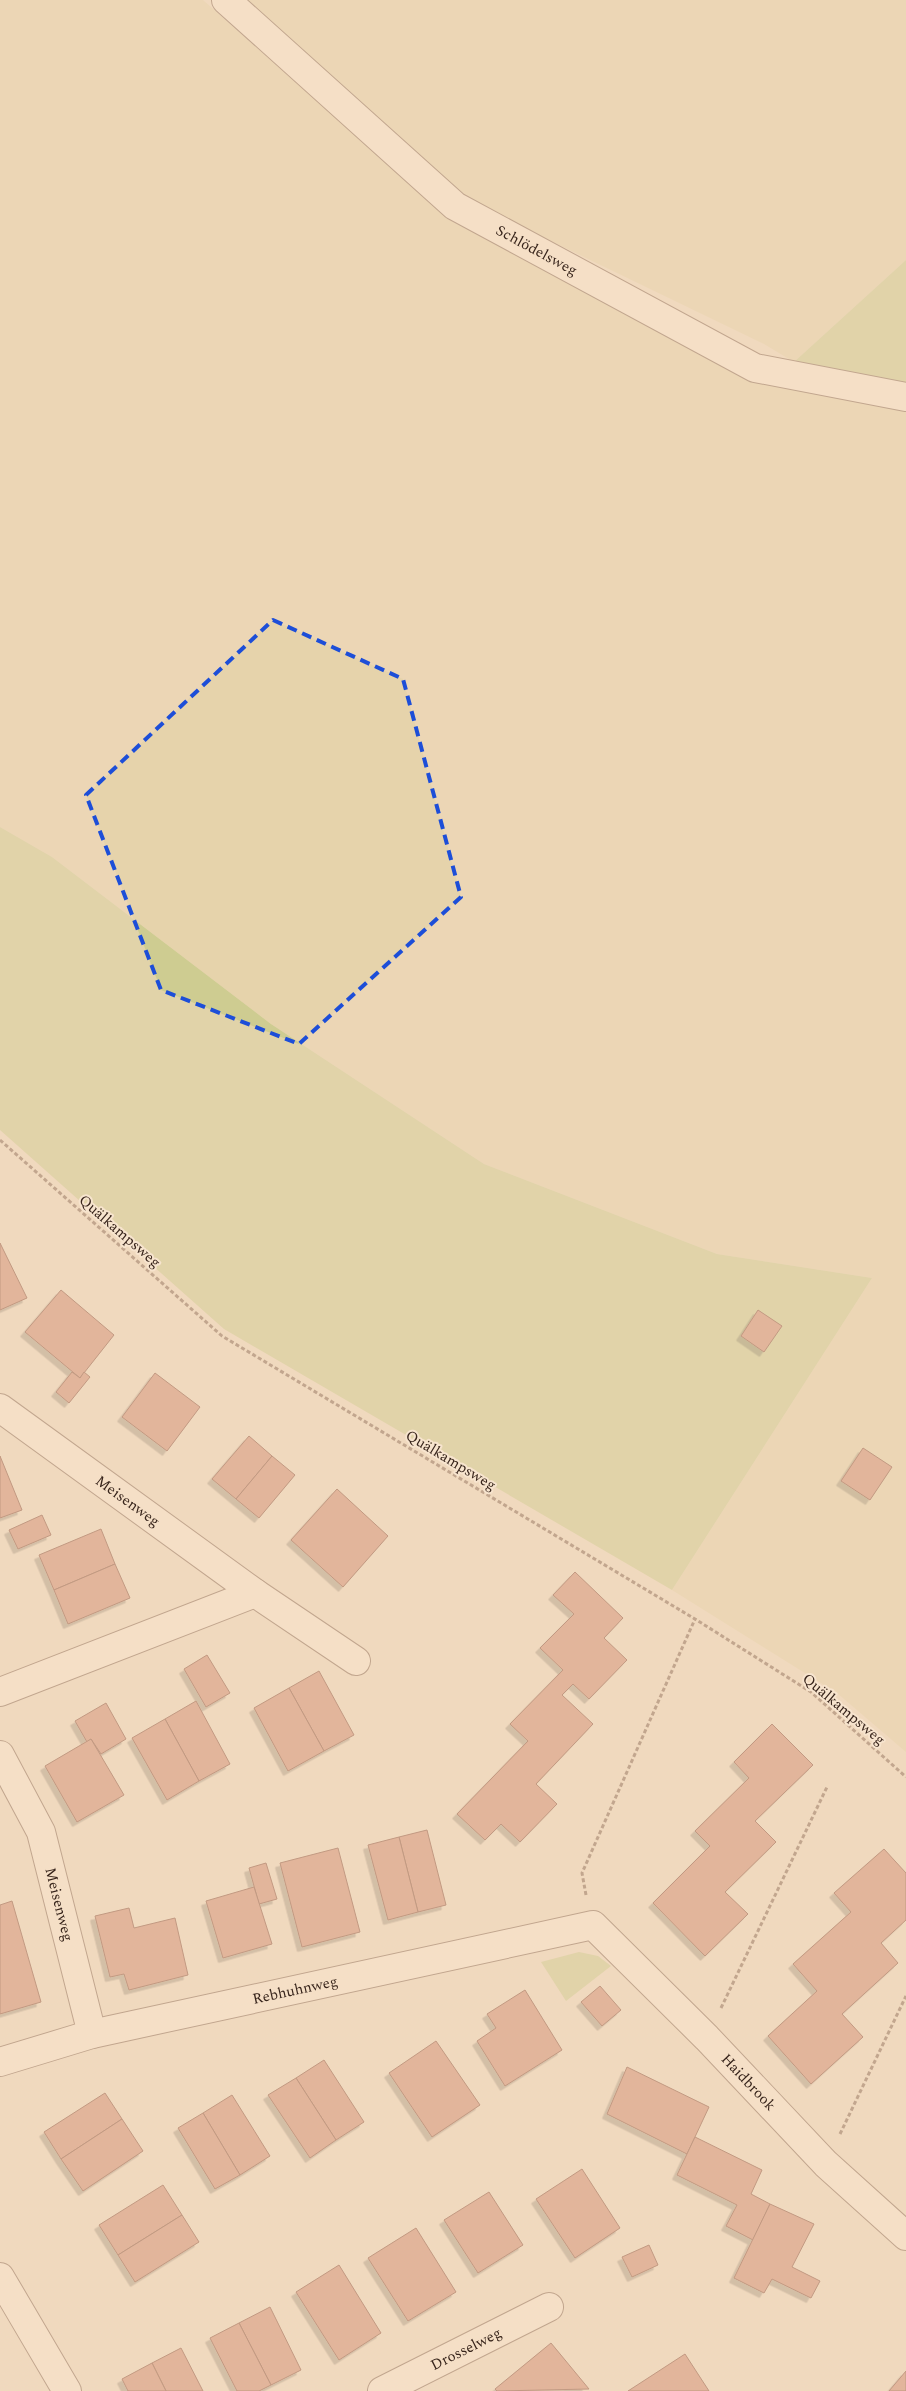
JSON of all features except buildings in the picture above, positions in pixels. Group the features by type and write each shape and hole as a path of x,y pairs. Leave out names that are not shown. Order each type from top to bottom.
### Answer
{"street":[{"name":"Schlödelsweg","path":"226,0 455,206 755,368 906,397"},
{"name":"Meisenweg","path":"0,1408 255,1593 356,1661"},
{"path":"0,1692 255,1593"},
{"name":"Meisenweg","path":"0,1755 41,1832 92,2034"},
{"name":"Rebhuhnweg","path":"0,2062 92,2034 592,1925"},
{"name":"Haidbrook","path":"592,1925 707,2038 826,2164 906,2236"},
{"path":"0,2277 67,2391"},
{"name":"Drosselweg","path":"382,2391 549,2307"}],"path":[{"name":"Quälkampsweg","path":"0,1140 222,1336 695,1619 811,1692 906,1777"},
{"path":"592,1925 582,1873 695,1619"},
{"path":"707,2038 827,1787"},
{"path":"826,2164 906,1996"}],"highlighted area":[{"path":"273,620 403,679 461,897 299,1044 161,990 86,795"}],"shaded area":[{"path":"0,0 203,0 453,222 780,381 906,406 906,1752 837,1693 672,1590 872,1278 717,1254 484,1164 271,1024 52,857 0,827"},
{"path":"243,0 906,0 906,260 794,362 764,344 464,199"},
{"path":"906,260 906,384 794,362"},
{"path":"0,827 52,857 271,1024 484,1164 717,1254 872,1278 672,1590 224,1329 0,1130"},
{"path":"579,1952 598,1956 611,1966 566,2001 541,1962"}]}
